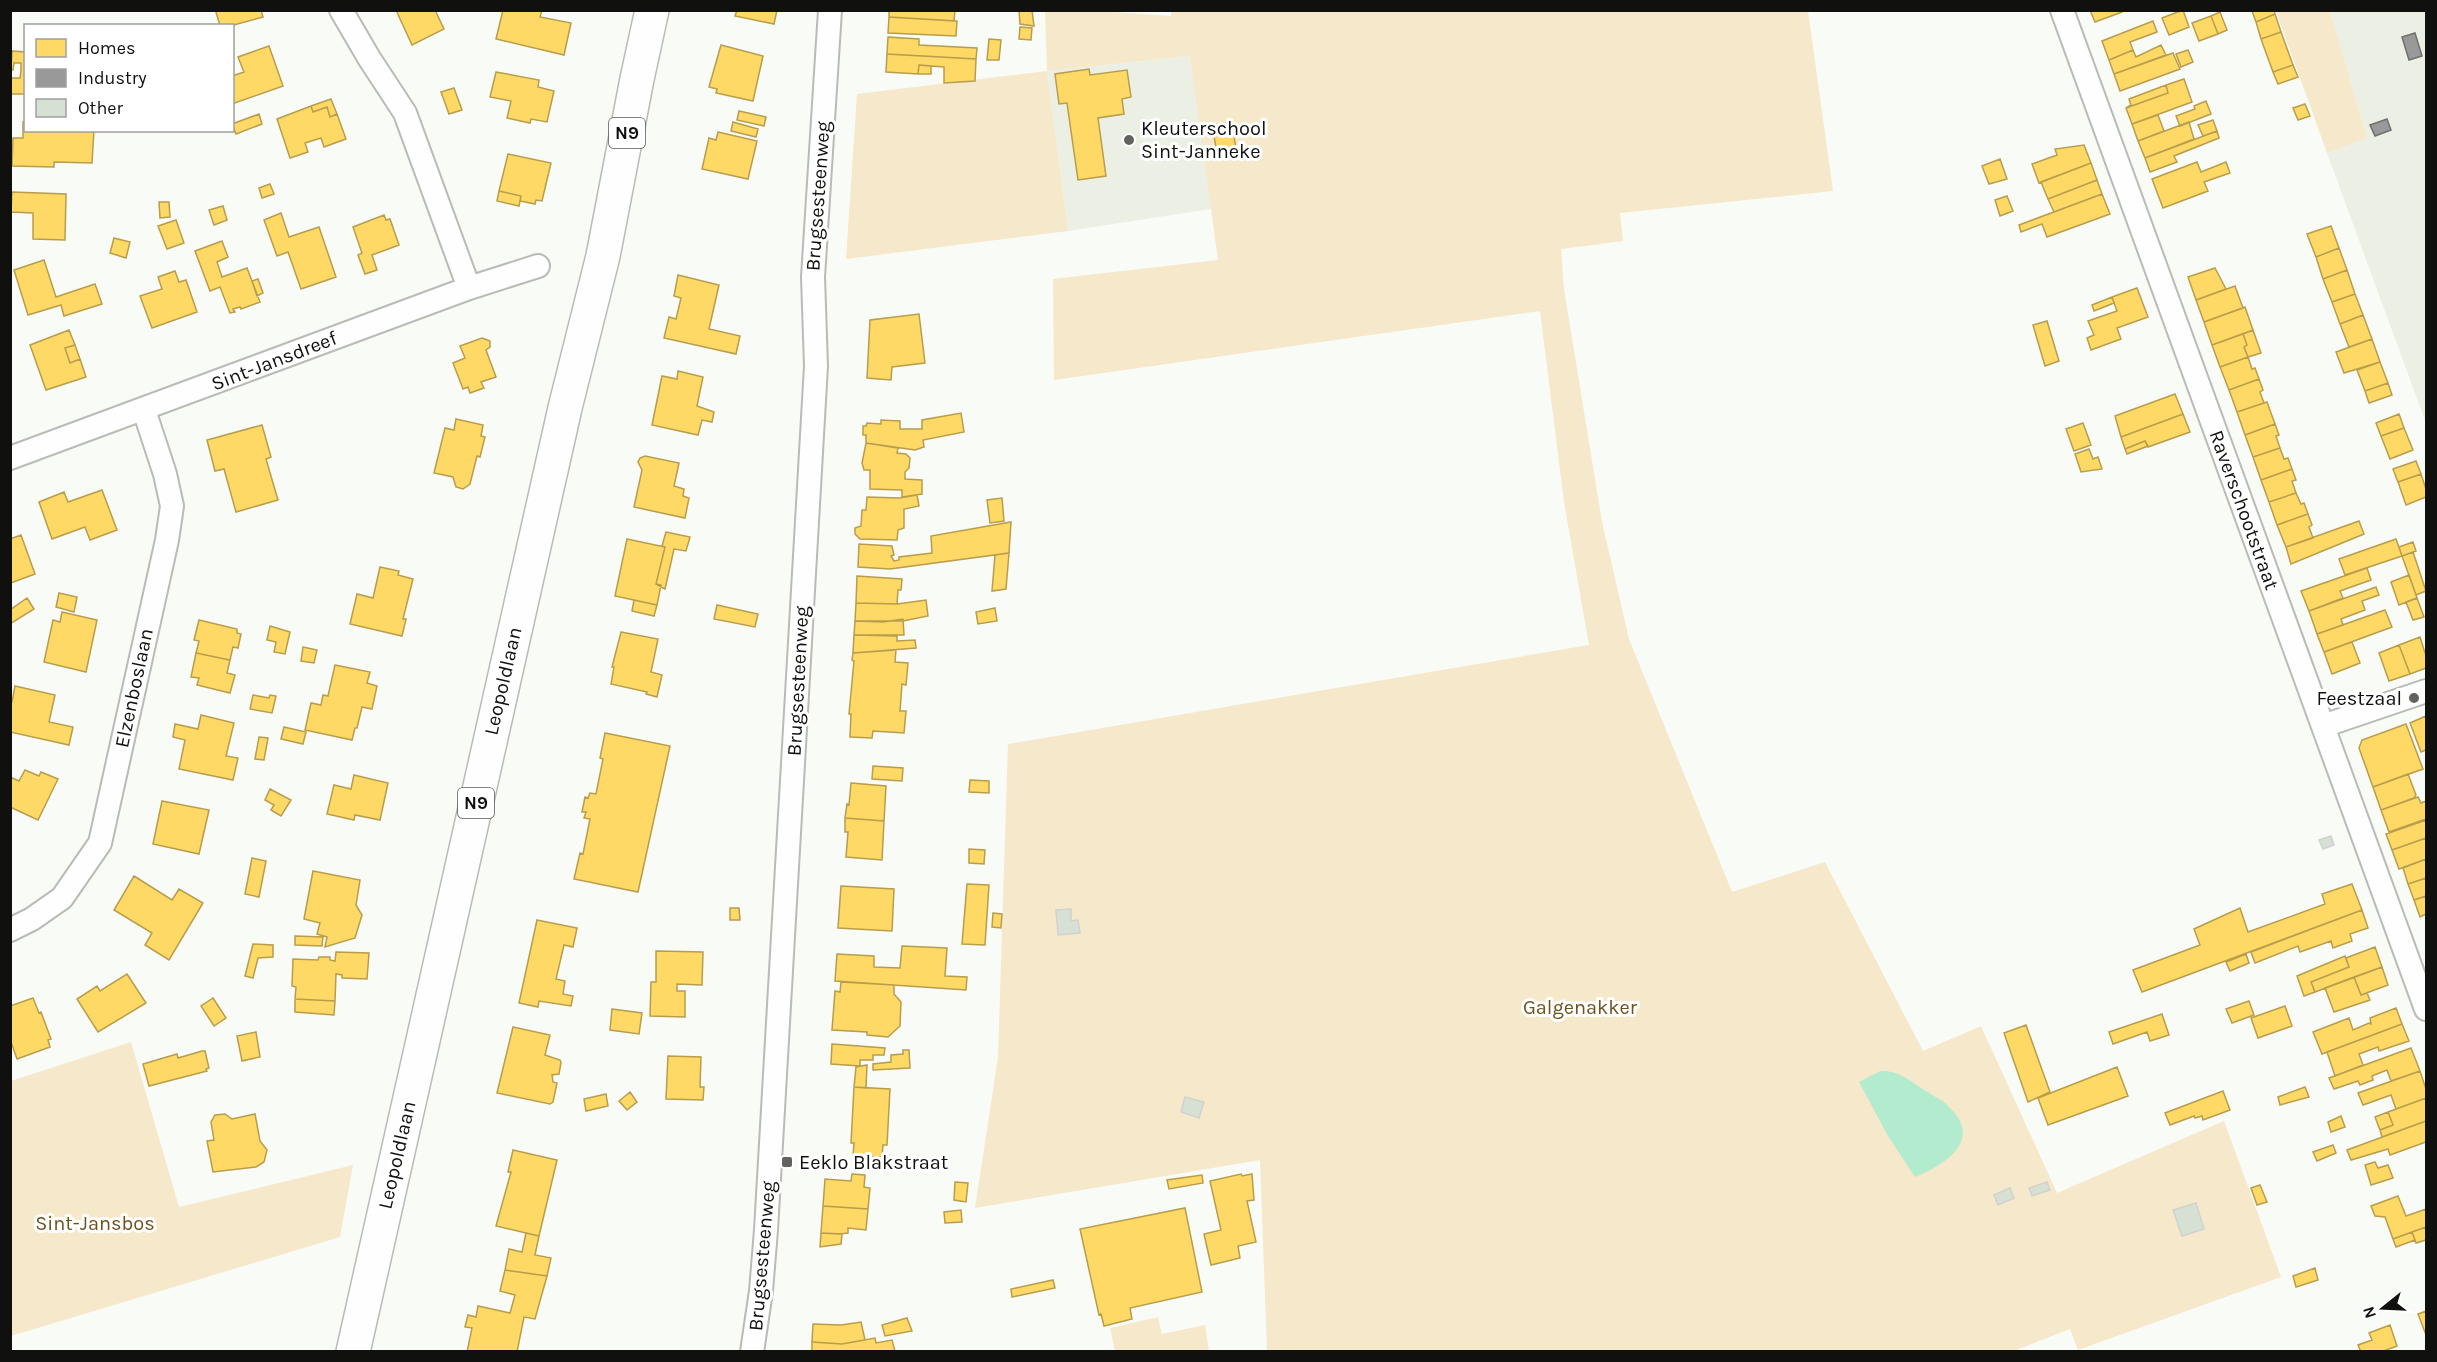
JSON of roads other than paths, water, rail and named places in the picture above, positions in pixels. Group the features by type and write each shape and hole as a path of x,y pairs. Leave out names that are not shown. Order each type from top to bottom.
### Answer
{"main road":[{"name":"Leopoldlaan","path":"353,1352 549,476 603,256 652,10"}],"street":[{"path":"341,10 405,113 469,288"},
{"name":"Brugsesteenweg","path":"752,1352 761,1291 765,1240 789,848 816,366 813,277 830,10"},
{"name":"Raverschootstraat","path":"2062,10 2427,1009"},
{"name":"Sint-Jansdreef","path":"11,455 144,410 469,288 538,266"},
{"name":"Elzenboslaan","path":"10,930 32,919 62,898 100,843 167,540 172,506 165,474 144,410"},
{"path":"2323,726 2427,691"}],"place":[{"name":"Kleuterschool Sint-Janneke","path":"1129,140"},
{"name":"Feestzaal","path":"2414,698"},
{"name":"Eeklo Blakstraat","path":"787,1162"}],"park label":[{"name":"Galgenakker","path":"1580,1007"},
{"name":"Sint-Jansbos","path":"95,1223"}]}
